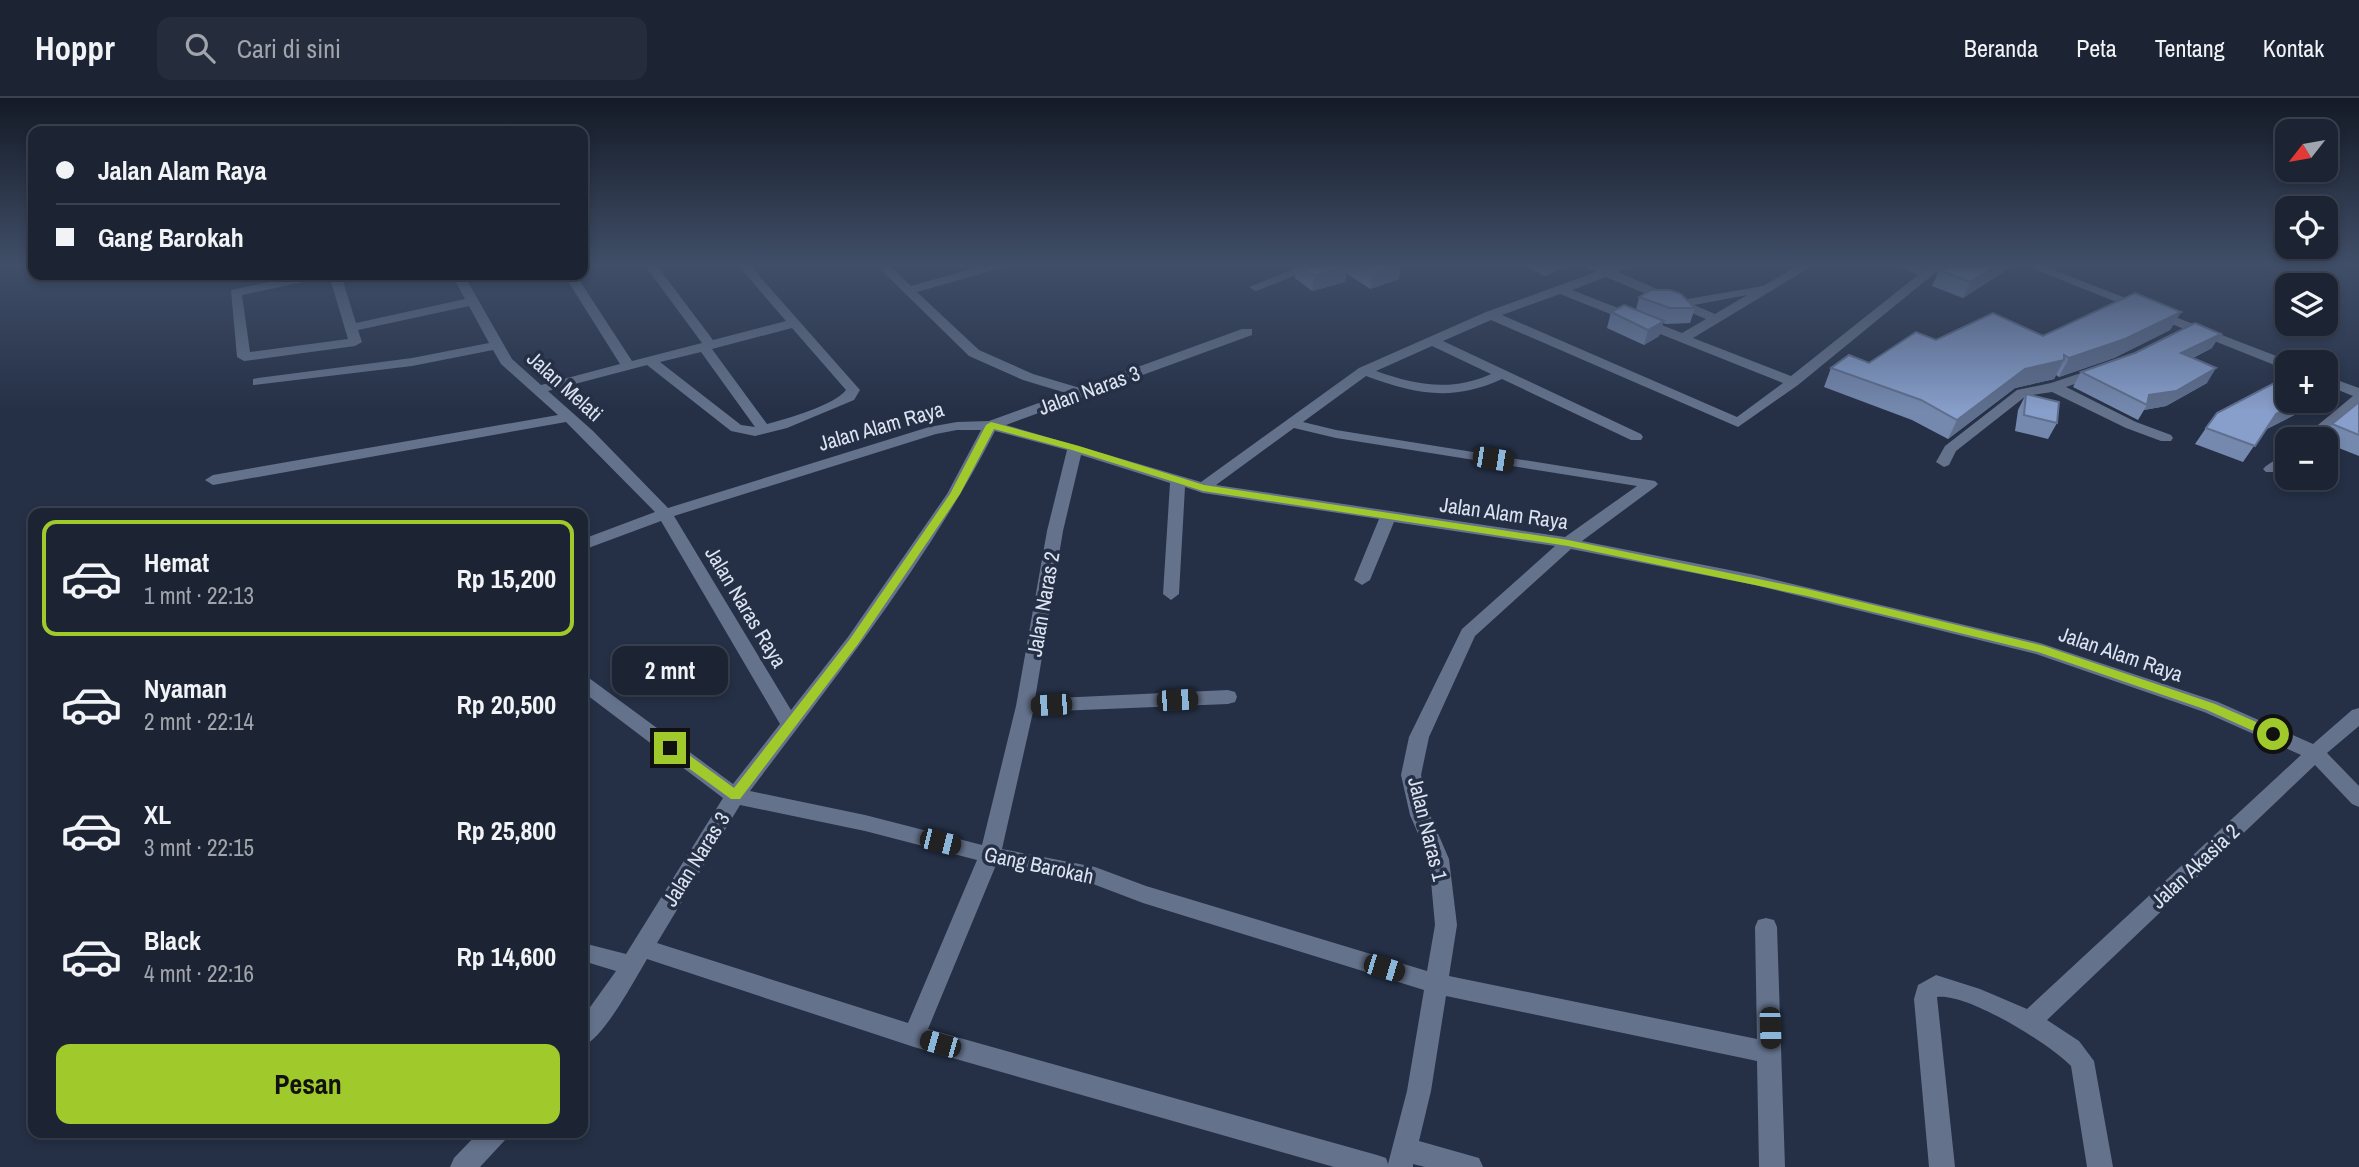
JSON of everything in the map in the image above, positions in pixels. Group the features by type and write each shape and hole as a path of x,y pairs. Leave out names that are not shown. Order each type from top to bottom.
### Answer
{"street":[{"path":"238,313 244,357 355,342 346,313"},
{"path":"351,328 419,313"},
{"name":"Jalan Melati","path":"478,313 506,361 568,417 665,514"},
{"path":"594,313 628,366"},
{"path":"684,313 764,430"},
{"path":"649,360 736,428 746,432 764,430 841,400 852,393 853,390 786,313"},
{"path":"933,313 974,353 1028,377 1082,393"},
{"path":"1203,488 1364,371 1497,313"},
{"path":"1619,313 1793,382"},
{"path":"1701,313 1716,320"},
{"path":"1683,338 1728,313"},
{"path":"1491,315 1738,423 1879,313"},
{"path":"2152,313 2275,360"},
{"path":"537,390 795,323"},
{"path":"2170,339 2190,328"},
{"name":"Jalan Naras 3","path":"588,1028 613,995 735,796 854,641 955,494 991,425 1247,332"},
{"path":"1431,340 1636,437"},
{"path":"258,382 412,362 496,346"},
{"path":"1944,462 1951,449 2014,398 2108,368"},
{"path":"1364,371 1418,390 1440,392 1479,386 1501,374"},
{"path":"2322,427 2359,396 2338,386"},
{"path":"2054,387 2131,425 2166,438"},
{"path":"213,480 568,417"},
{"name":"Jalan Naras 1","path":"1294,424 1336,434 1650,484 1568,543 1468,634 1419,737 1411,775 1420,815 1439,859 1446,925 1419,1091 1402,1158"},
{"name":"Jalan Alam Raya","path":"588,543 665,514 934,430 991,425 1203,488 1568,543 1755,580 2040,649 2211,707 2315,753"},
{"name":"Jalan Naras 2","path":"914,1036 990,855 1025,706 1055,531 1075,448"},
{"path":"2271,469 2275,466"},
{"path":"1171,594 1178,481"},
{"name":"Jalan Naras Raya","path":"665,514 789,723"},
{"path":"1362,580 1388,517"},
{"name":"Gang Barokah","path":"588,687 735,796 865,823 990,855 1095,876 1143,894 1437,984 1771,1053"},
{"path":"1025,706 1228,697"},
{"path":"2359,715 2315,753 2359,799"},
{"name":"Jalan Akasia 2","path":"2029,1022 2315,753"},
{"path":"1766,927 1772,1167"},
{"path":"588,952 636,956 1377,1167"},
{"path":"1942,1167 1926,992 1936,985 1949,987 2029,1022 2075,1053 2082,1061 2099,1167"},
{"path":"463,1167 490,1138"},
{"path":"1402,1158 1470,1167"}],"building":[{"path":"1613,313 1644,313 1664,321 1648,330"},
{"path":"1993,313 2043,336 2092,313 2179,313 2125,339 2069,358 2064,355 2064,360 2025,369 1957,420 1921,400 1831,368 1849,355 1869,363 1916,332 1936,340"},
{"path":"2195,323 2221,334 2181,353 2216,368 2176,391 2149,395 2147,405 2081,372 2135,353"},
{"path":"2275,383 2275,413 2278,413 2255,446 2206,428 2217,413"},
{"path":"2026,394 2059,402 2057,423 2024,415"},
{"path":"2359,402 2359,435 2332,424"}],"route":[{"path":"670,748 735,796 854,641 955,494 978,455 991,425 1203,488 1568,543 1807,592 2040,649 2211,707 2273,734"}]}
